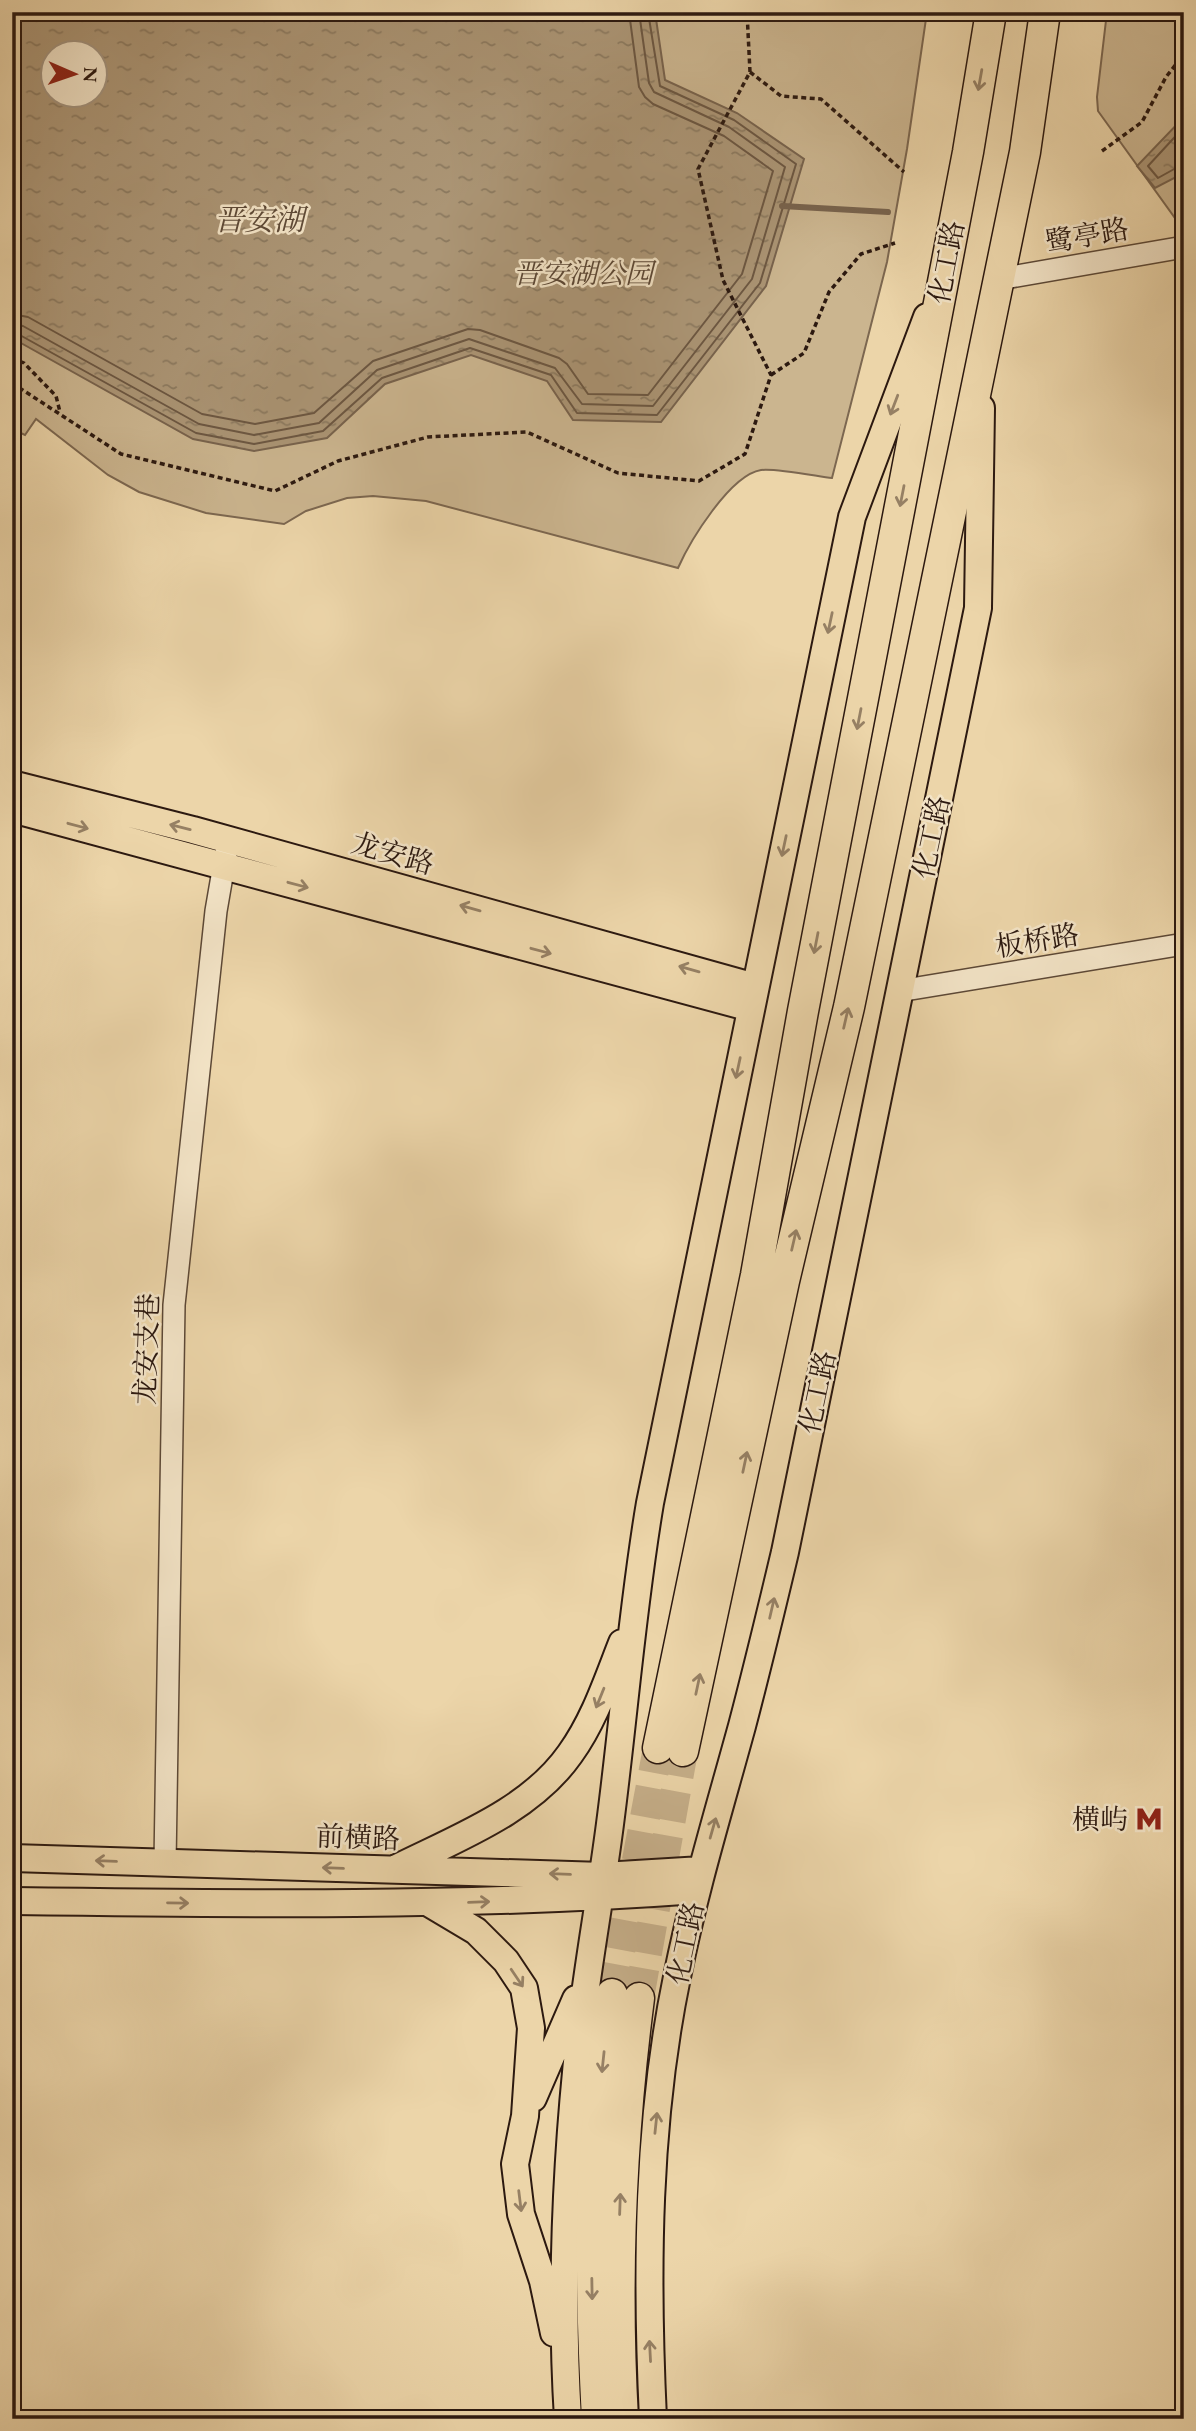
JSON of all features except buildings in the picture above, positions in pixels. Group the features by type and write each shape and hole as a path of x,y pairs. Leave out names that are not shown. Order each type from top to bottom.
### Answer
{"highway":[{"name":"化工路","path":"991,12 968,152 806,998 671,1749 849,1007 999,279 1024,152 1045,12"},
{"name":"化工路","path":"597,2419 592,2318 593,2189 603,2060 625,1996 619,2304 623,2419"}],"main road":[{"path":"568,2406 564,2318 568,2168 588,1971 634,1612 655,1477 852,517 944,272"},
{"name":"化工路","path":"653,2419 649,2338 649,2232 654,2141 674,1992 699,1880 765,1637 785,1552 978,608 982,363"},
{"name":"龙安路","path":"12,784 226,853 753,998"},
{"name":"龙安路","path":"12,809 226,853"},
{"path":"395,1870 489,1822 536,1790 554,1774 576,1745 596,1707 634,1612"},
{"name":"前横路","path":"12,1858 395,1870 601,1886"},
{"name":"前横路","path":"12,1901 429,1903 601,1886 699,1880"},
{"path":"429,1903 476,1931 506,1961 524,1988 531,2028 525,2116 515,2164 521,2214 542,2281 568,2406"},
{"path":"525,2116 588,1971"}],"street":[{"name":"鹭亭路","path":"999,279 1184,247"},
{"name":"龙安支巷","path":"165,1863 174,1305 216,911 226,853"},
{"name":"板桥路","path":"899,991 1184,944"}],"path":[{"path":"747,12 750,72 698,169 723,280 771,375"},
{"path":"1102,151 1142,122 1166,77 1184,54"},
{"path":"750,72 781,96 821,99 904,172"},
{"path":"12,383 121,454 275,491 338,461 428,438 527,432 618,473 699,481 745,454 771,375 804,353 829,292 861,254 895,243"},
{"path":"12,358 24,363 56,396 60,413"}],"green space":[{"name":"晋安湖","path":"12,12 927,12 887,262 832,478 767,470 749,475 724,496 712,511 678,568 426,501 373,496 347,498 306,511 284,524 206,513 139,492 108,475 36,419 25,435 12,429"},
{"path":"1107,12 1184,12 1184,224 1180,225 1098,111 1097,97"}],"water":[{"name":"晋安湖","path":"12,12 655,12 665,80 737,113 804,159 766,286 661,422 573,420 547,381 471,355 385,384 327,438 254,451 193,439 12,338"},
{"path":"1184,117 1184,173 1155,188 1137,166"}],"waterway":[{"path":"782,206 888,212"}],"tunnel":[{"path":"612,1994 658,1748"},
{"path":"639,1998 683,1751"}],"place":[{"name":"横屿","path":"1149,1819"}],"park label":[{"name":"晋安湖公园","path":"583,273"}]}
